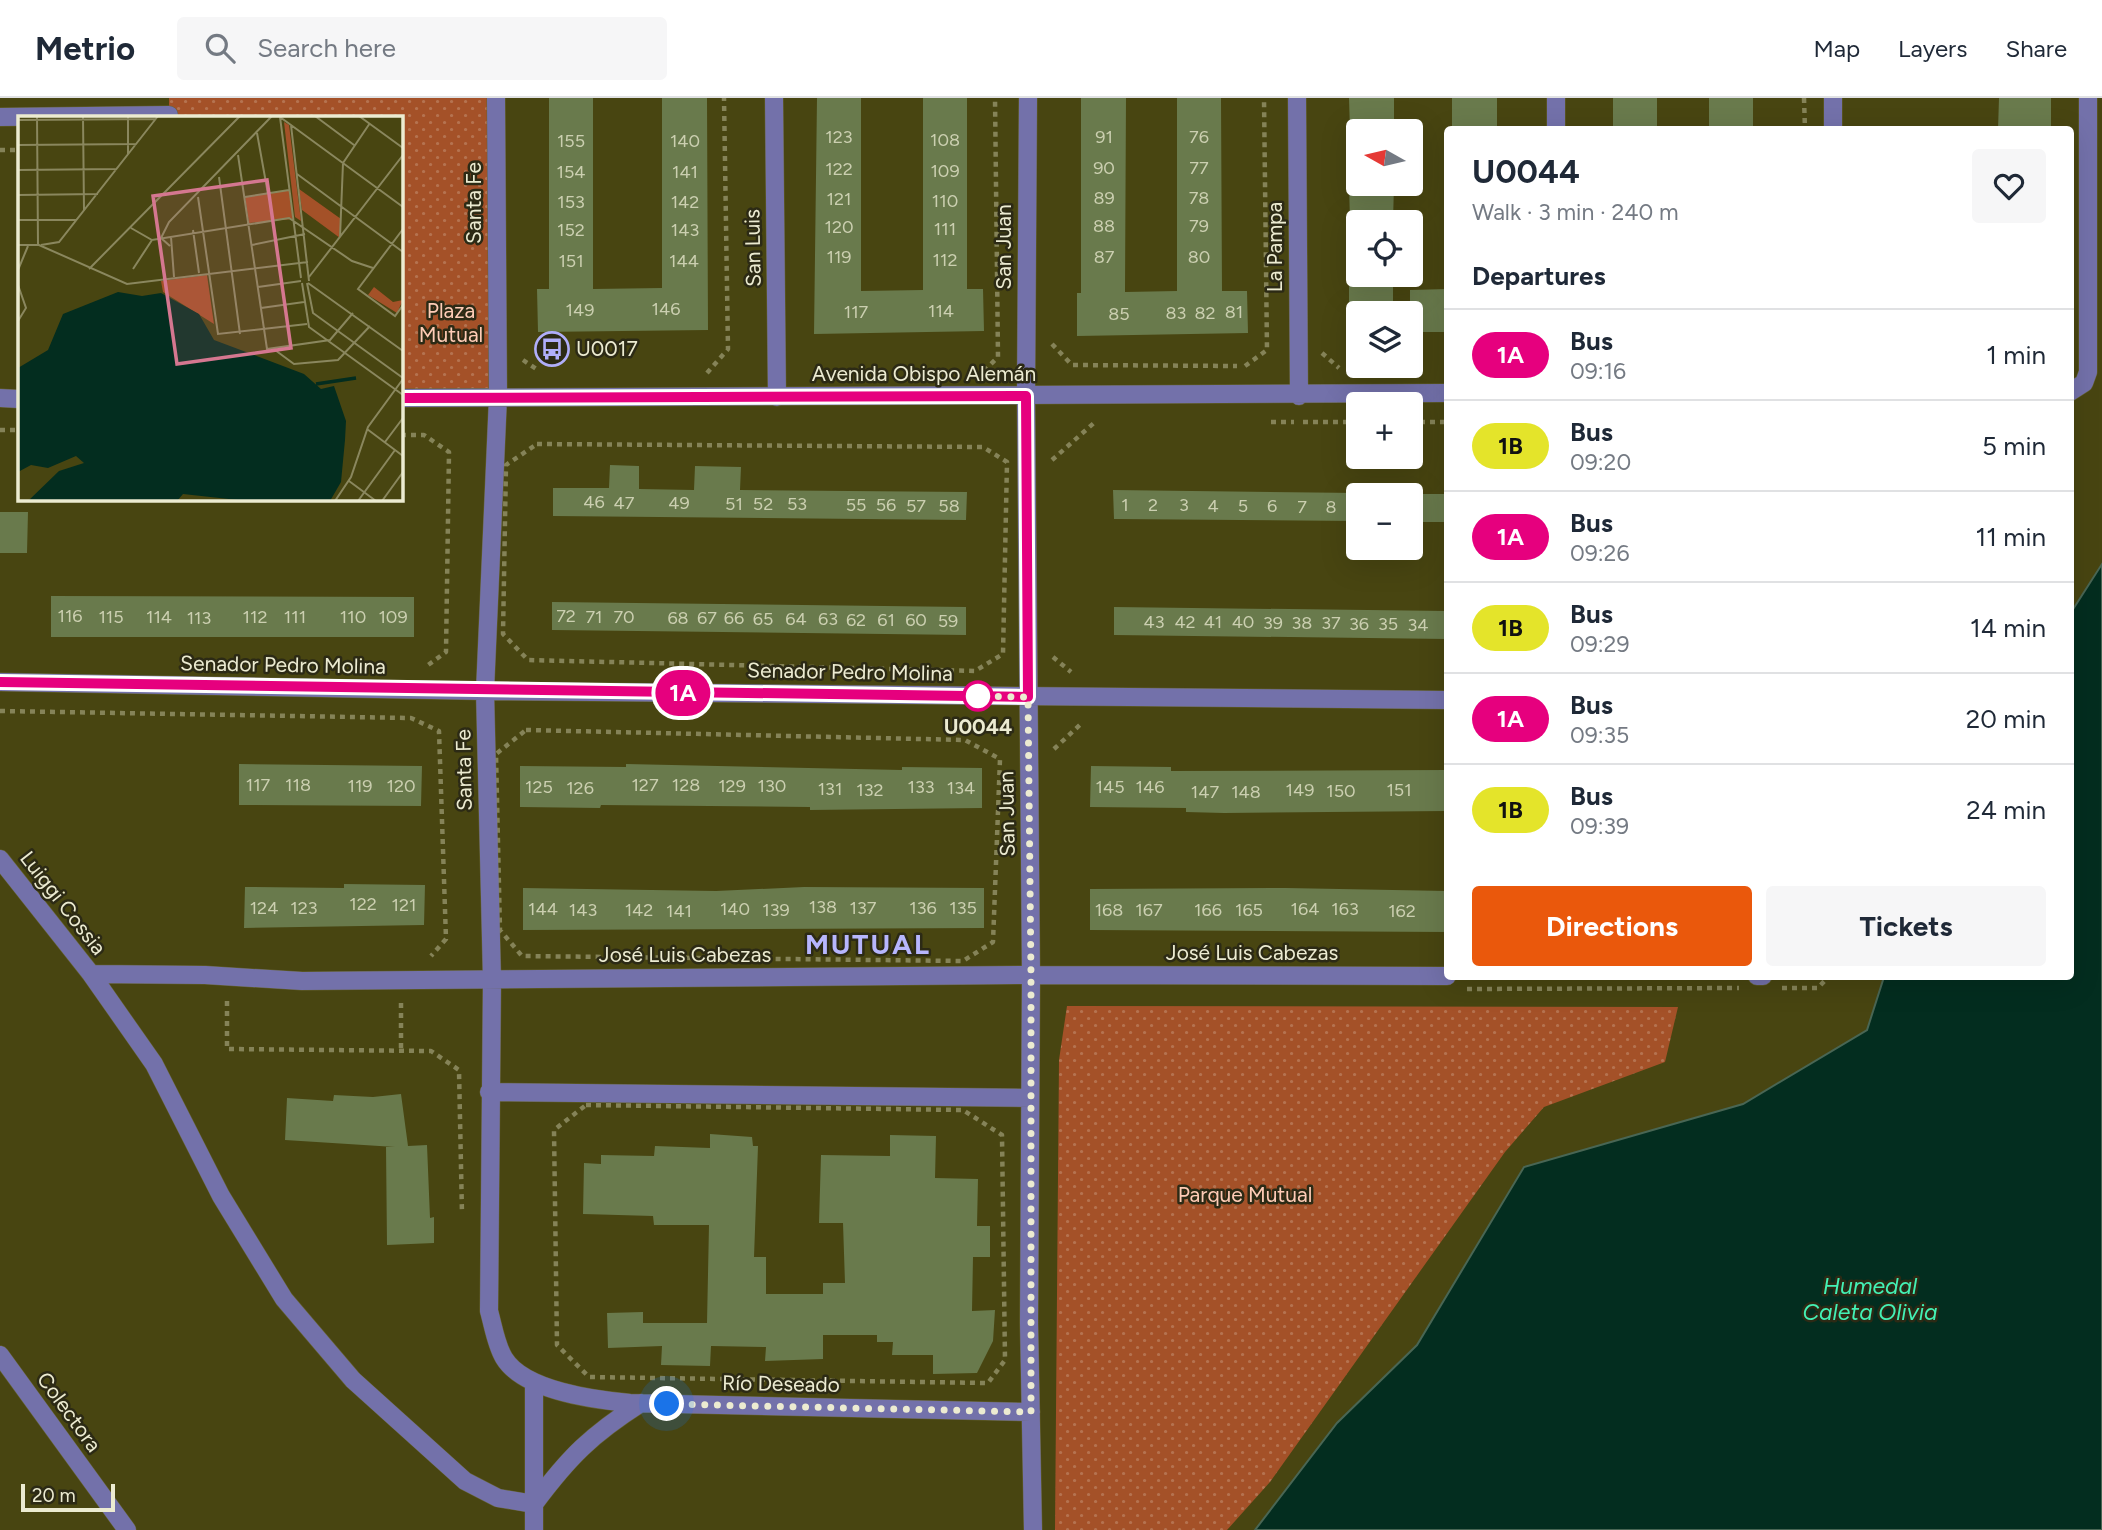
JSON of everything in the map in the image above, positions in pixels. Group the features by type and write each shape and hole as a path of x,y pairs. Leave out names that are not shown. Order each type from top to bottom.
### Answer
{"street":[{"name":"Santa Fe","path":"496,98 498,397 485,691 492,979 489,1311 504,1359 534,1382"},
{"name":"San Luis","path":"774,98 777,397"},
{"name":"San Juan","path":"1028,98 1026,396 1033,1530"},
{"name":"La Pampa","path":"1297,98 1298,396"},
{"path":"1556,98 1556,126"},
{"path":"1833,98 1833,126"},
{"path":"2074,389 2084,383 2088,372 2095,303 2088,98"},
{"path":"24,116 169,110"},
{"path":"0,117 18,116"},
{"name":"Avenida Obispo Alemán","path":"402,398 1298,396 1444,393"},
{"path":"0,398 18,398"},
{"name":"Senador Pedro Molina","path":"0,682 485,691 1444,701"},
{"name":"Luiggi Cossia","path":"0,859 90,974 154,1064 220,1196 284,1298 352,1380 465,1481 498,1498 534,1504"},
{"name":"José Luis Cabezas","path":"90,974 227,976 302,981 1031,975 1452,982"},
{"path":"1752,982 1768,982"},
{"path":"489,1092 1030,1098"},
{"name":"Colectora","path":"0,1355 127,1530"},
{"path":"534,1382 534,1530"},
{"name":"Río Deseado","path":"534,1382 585,1399 641,1404 1031,1412"},
{"path":"534,1504 565,1461 597,1431 641,1404"}],"path":[{"path":"706,374 728,349 724,98"},
{"path":"979,377 998,357 995,98"},
{"path":"1050,342 1072,365 1248,366 1266,350 1264,98"},
{"path":"1804,98 1805,126"},
{"path":"0,150 18,150"},
{"path":"1320,351 1338,368 1346,368"},
{"path":"514,352 534,370 547,370"},
{"path":"1052,473 1052,460 1092,422 1105,422"},
{"path":"1261,422 1346,422"},
{"path":"1423,422 1444,422"},
{"path":"0,430 18,430"},
{"path":"402,435 424,435 449,452 446,652 426,666"},
{"path":"537,444 983,447 1007,462 1003,654 975,671 528,660 503,634 506,465 537,444"},
{"path":"1053,643 1053,657"},
{"path":"0,711 411,718 439,731 446,939 430,958 420,958"},
{"path":"1045,758 1085,720"},
{"path":"526,730 965,740 1000,759 993,942 963,961 522,956 500,930 496,754 526,730"},
{"path":"227,976 227,1049 431,1051 459,1070 462,1217"},
{"path":"1768,982 1818,988 1825,980"},
{"path":"1452,982 1752,982"},
{"path":"586,1105 963,1110 1002,1135 1005,1360 988,1383 589,1377 557,1345 554,1130 586,1105"}],"green space":[{"name":"Plaza Mutual","path":"169,98 497,98 498,397 402,398 402,116 169,116"},
{"name":"Parque Mutual","path":"1067,1006 1678,1007 1665,1062 1544,1107 1505,1152 1270,1482 1227,1530 1055,1530 1059,1060"}],"water":[{"name":"Humedal Caleta Olivia","path":"2102,564 2102,1530 1255,1530 1337,1423 1417,1345 1524,1167 1743,1104 1867,1030 1883,980 2074,980 2074,608"}],"building":[{"path":"549,98 593,98 593,289 662,288 662,98 707,98 708,330 538,332 537,289 549,289"},
{"path":"817,98 861,98 861,291 923,290 923,98 967,98 967,289 983,289 984,331 814,334"},
{"path":"1081,98 1126,98 1125,292 1177,291 1177,98 1221,98 1222,291 1247,291 1248,333 1077,336 1077,293 1081,293"},
{"path":"1349,98 1394,98 1394,119 1350,119"},
{"path":"1452,98 1497,98 1497,126 1452,126"},
{"path":"1613,98 1657,98 1657,126 1613,126"},
{"path":"1709,98 1753,98 1753,126 1709,126"},
{"path":"1999,98 2051,98 2051,126 1998,126"},
{"path":"1349,196 1394,196 1393,210 1350,210"},
{"path":"1349,287 1393,287 1393,301 1349,301"},
{"path":"1444,289 1444,332 1423,332 1423,301 1410,301 1410,290"},
{"path":"610,465 639,466 639,489 694,490 695,466 741,467 740,490 967,492 966,520 553,516 553,488 609,488"},
{"path":"1113,490 1346,493 1346,521 1114,519"},
{"path":"1423,494 1444,494 1444,522 1423,522"},
{"path":"0,512 28,512 27,553 0,553"},
{"path":"51,596 414,597 414,637 51,637"},
{"path":"552,602 966,607 966,635 552,630"},
{"path":"1114,607 1444,611 1444,639 1114,635"},
{"path":"239,764 422,766 421,806 239,805"},
{"path":"626,764 902,770 902,767 982,768 982,808 810,810 810,807 520,807 520,766 626,767"},
{"path":"1091,766 1171,767 1171,771 1444,770 1444,811 1224,813 1186,812 1186,808 1090,807"},
{"path":"344,884 425,885 424,925 244,928 245,887 344,888"},
{"path":"804,887 984,888 984,928 523,930 523,888 716,891"},
{"path":"1090,889 1444,891 1444,932 1090,930"},
{"path":"401,1094 408,1146 427,1145 430,1218 434,1217 434,1243 387,1245 386,1147 395,1147 285,1140 287,1098 333,1101 334,1095 373,1097"},
{"path":"710,1134 752,1137 753,1146 758,1146 754,1257 766,1257 766,1294 823,1294 823,1283 845,1283 843,1223 819,1223 821,1155 890,1156 890,1135 936,1136 935,1178 978,1179 977,1226 990,1226 990,1257 973,1257 972,1311 995,1310 993,1341 977,1373 933,1374 933,1355 892,1355 893,1342 877,1342 877,1335 823,1335 823,1359 765,1361 766,1347 711,1346 710,1366 661,1365 662,1346 608,1348 607,1313 643,1312 643,1323 707,1323 709,1225 654,1225 653,1216 583,1214 584,1163 601,1164 601,1155 654,1156 655,1146 710,1148"}],"bus line":[{"name":"1A","path":"0,682 1028,697 1026,396 402,398"}],"place":[{"name":"U0017","path":"552,349"},
{"name":"U0044","path":"978,696"}],"district":[{"name":"MUTUAL","path":"868,944"}],"route":[{"path":"667,1404 1031,1412 1028,697 974,696 978,696"}]}
